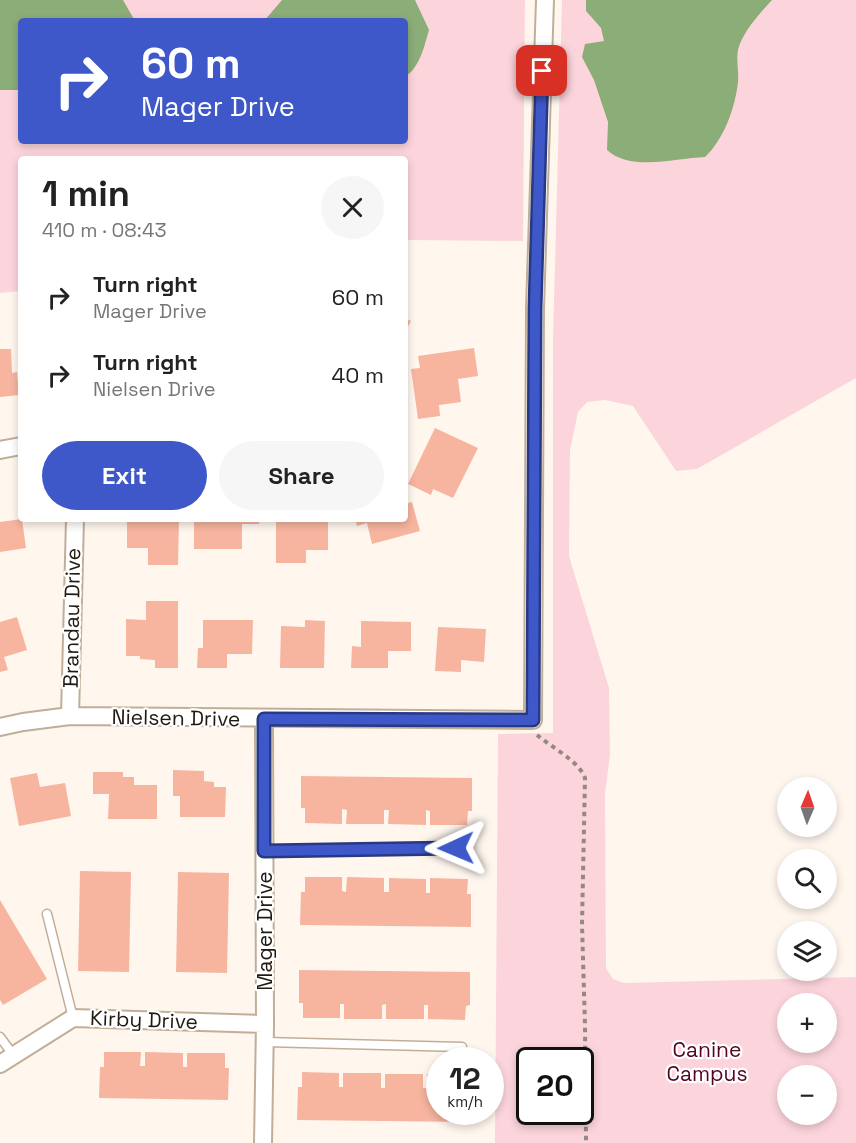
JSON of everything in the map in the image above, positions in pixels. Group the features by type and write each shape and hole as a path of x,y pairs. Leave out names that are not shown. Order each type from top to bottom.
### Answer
{"street":[{"path":"534,726 535,308 545,0"},
{"path":"0,450 18,447"},
{"name":"Brandau Drive","path":"70,716 75,522"},
{"name":"Nielsen Drive","path":"0,727 70,716 534,726"},
{"name":"Mager Drive","path":"263,1143 264,719"},
{"name":"Kirby Drive","path":"7,1060 73,1018 265,1024"}],"lane":[{"path":"264,851 456,848"},
{"path":"47,914 73,1018"},
{"path":"0,1037 7,1060"},
{"path":"265,1042 462,1047"}],"path":[{"path":"534,726 576,763 585,778 582,925 586,1143"}],"green space":[{"path":"0,0 525,0 523,241 408,240 408,156 18,156 18,291 0,293"},
{"name":"Canine Campus","path":"562,0 856,0 856,378 697,469 676,471 633,406 605,400 587,402 578,412 570,450 569,556 609,688 610,754 605,794 606,968 613,979 624,983 777,979 777,981 837,981 837,977 856,977 856,1143 495,1143 495,1125 504,1125 504,1047 496,1047 498,734 553,733 553,340"}],"shaded area":[{"path":"0,0 123,0 133,18 18,18 18,90 0,90"},
{"path":"282,0 415,0 429,30 418,62 408,75 408,18 267,18"},
{"path":"586,0 772,0 752,24 740,44 737,54 738,82 731,112 718,141 705,157 641,162 628,161 607,150 608,122 594,80 582,57 585,44 604,41 601,28 586,11"}],"building":[{"path":"474,348 478,376 458,379 461,402 439,405 440,416 418,419 411,369 420,368 418,356"},
{"path":"0,349 11,349 12,373 17,372 18,395 0,397"},
{"path":"435,428 478,448 453,498 433,489 431,495 408,484"},
{"path":"412,502 420,531 372,544 367,523 357,526 356,522 408,522 408,503"},
{"path":"18,520 18,522 22,522 26,548 0,552 0,522"},
{"path":"127,522 179,522 178,565 148,565 148,548 127,548"},
{"path":"194,522 259,522 259,524 242,524 242,549 194,549"},
{"path":"276,522 328,522 328,550 306,550 306,563 276,563"},
{"path":"146,601 178,601 178,668 155,668 155,660 140,659 140,656 126,656 126,619 146,620"},
{"path":"17,617 27,650 4,657 8,670 0,672 0,622"},
{"path":"203,620 253,620 252,654 227,654 227,668 197,668 198,648 203,648"},
{"path":"305,620 325,621 324,668 280,668 281,626 305,627"},
{"path":"361,621 411,622 411,651 388,651 388,668 351,668 352,646 361,647"},
{"path":"438,627 486,629 484,662 461,660 461,672 435,671"},
{"path":"173,770 204,771 204,781 214,782 214,787 226,787 225,817 180,817 180,796 173,796"},
{"path":"93,772 123,772 123,777 134,777 134,785 157,785 157,819 108,819 109,794 93,794"},
{"path":"37,773 40,787 65,783 71,816 19,826 10,778"},
{"path":"301,776 472,778 472,811 468,811 467,825 430,825 430,811 426,810 426,825 388,824 389,810 384,810 384,824 346,824 347,810 342,809 342,824 305,823 305,808 301,808"},
{"path":"80,871 131,872 129,972 78,971"},
{"path":"178,872 229,873 227,973 176,972"},
{"path":"305,877 342,877 342,891 346,892 347,877 384,878 384,892 389,892 389,878 426,879 426,893 430,893 430,878 468,879 467,894 471,894 471,927 300,925 301,892 305,892"},
{"path":"0,900 47,979 3,1005 0,1000"},
{"path":"299,970 470,972 470,1005 466,1006 465,1020 428,1019 428,1005 424,1005 424,1019 386,1019 386,1004 382,1005 382,1019 344,1019 344,1004 340,1004 340,1018 303,1018 303,1003 299,1003"},
{"path":"104,1052 141,1052 140,1066 145,1066 145,1052 183,1053 183,1067 187,1067 187,1053 225,1053 225,1068 229,1068 228,1100 99,1098 100,1067 104,1067"},
{"path":"302,1072 339,1073 339,1087 343,1087 343,1073 381,1073 381,1088 385,1088 385,1074 423,1074 423,1088 426,1088 426,1122 297,1120 298,1087 302,1087"}],"route":[{"path":"456,848 264,851 264,719 533,720 535,308 542,71"}]}
